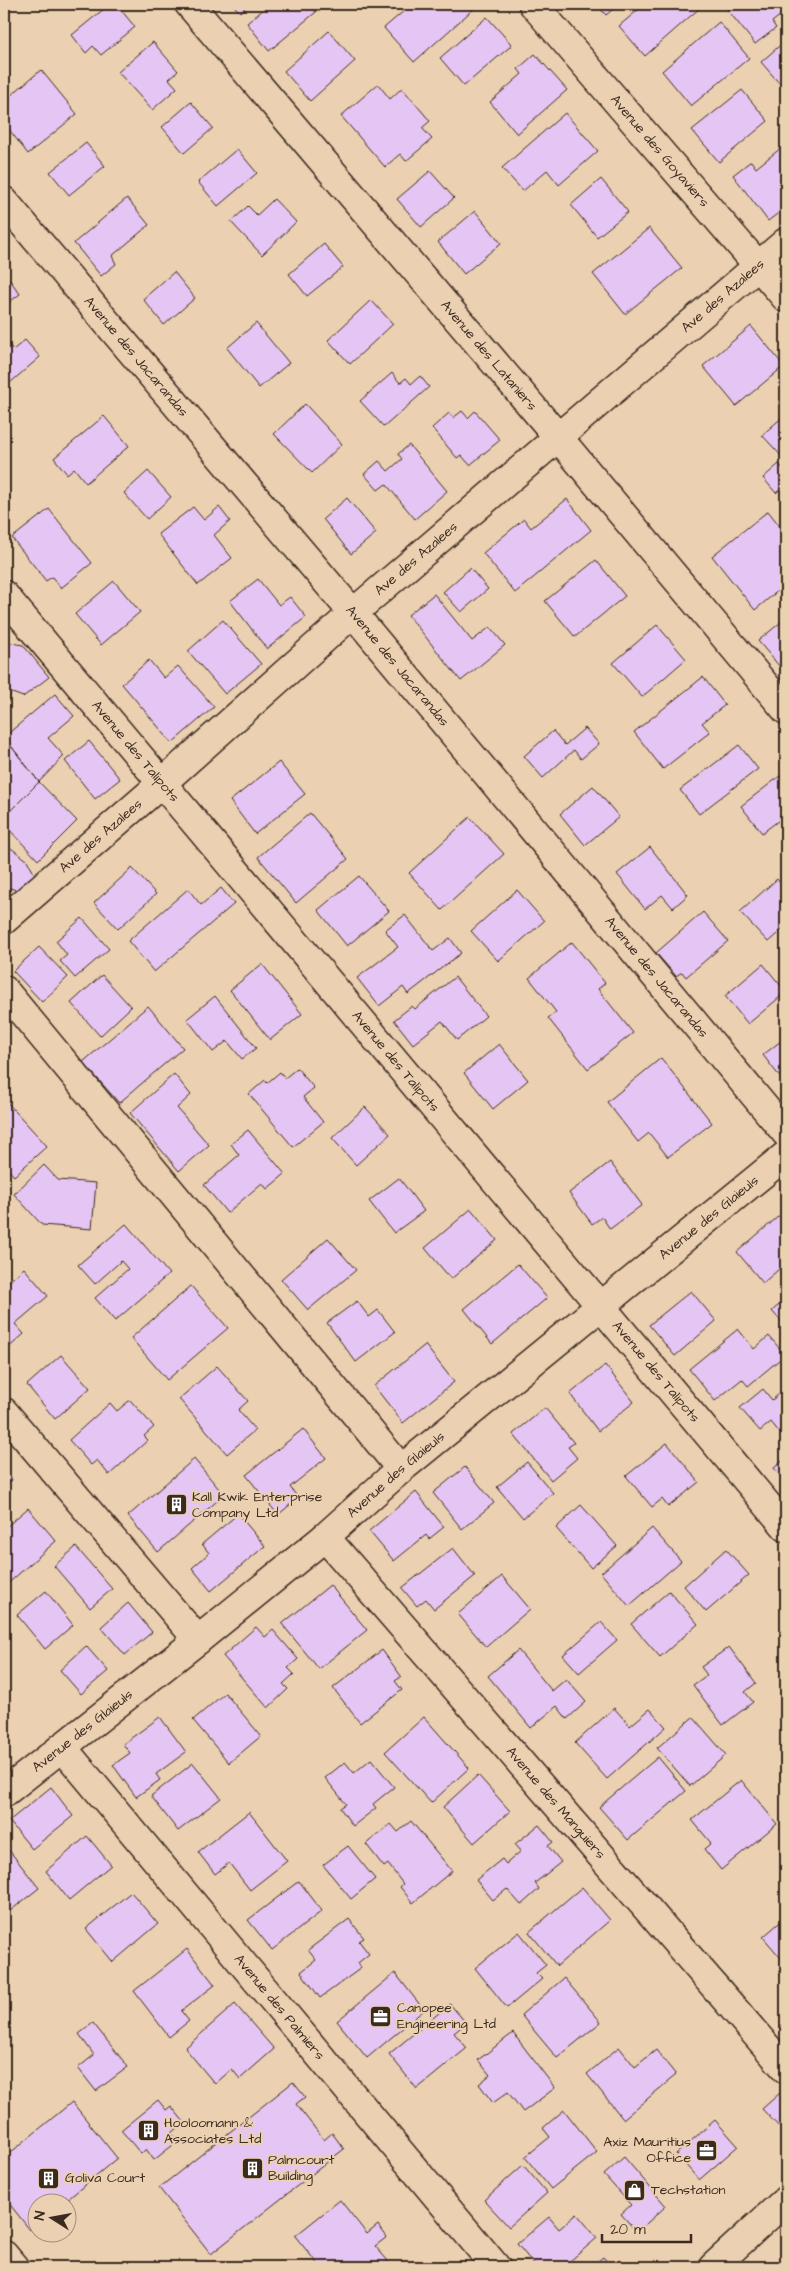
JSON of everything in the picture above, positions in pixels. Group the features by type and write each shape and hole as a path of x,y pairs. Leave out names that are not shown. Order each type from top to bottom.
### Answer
{"street":[{"name":"Avenue des Lataniers","path":"190,4 558,437 786,710"},
{"name":"Avenue des Goyaviers","path":"533,4 786,298"},
{"name":"Avenue des Jacarandas","path":"4,201 353,613 786,1134"},
{"name":"Ave des Azalees","path":"4,920 353,613 786,242"},
{"name":"Avenue des Talipots","path":"4,595 786,1527"},
{"path":"4,990 401,1469"},
{"name":"Avenue des Glaieuls","path":"4,1793 198,1640 324,1537 401,1469 786,1155"},
{"path":"4,1412 198,1640"},
{"name":"Avenue des Manguiers","path":"324,1537 786,2069"},
{"name":"Avenue des Palmiers","path":"62,1747 496,2267"},
{"path":"713,2267 786,2200"},
{"path":"4,2255 14,2267"}],"building":[{"path":"65,4 75,4 70,9"},
{"path":"110,4 116,4 135,27 101,55 93,46 86,53 72,35"},
{"path":"232,4 249,4 240,12"},
{"path":"270,4 310,4 316,12 269,51 247,23"},
{"path":"412,4 479,4 414,62 384,28"},
{"path":"596,4 619,4 606,15"},
{"path":"645,4 699,4 702,6 645,56 619,26"},
{"path":"731,4 786,4 786,11 772,22 776,28 755,44 726,8"},
{"path":"487,17 512,45 464,86 440,58"},
{"path":"719,22 749,58 691,106 662,71"},
{"path":"329,31 355,61 310,101 284,71"},
{"path":"786,40 786,91 761,62"},
{"path":"153,42 178,71 169,79 177,88 152,110 118,72"},
{"path":"4,48 9,56 4,60"},
{"path":"535,54 567,90 517,134 490,102 522,74 518,69"},
{"path":"41,70 77,114 28,154 4,123 4,101"},
{"path":"378,84 390,99 402,88 430,121 422,128 432,139 406,161 400,154 385,167 341,116"},
{"path":"742,90 768,121 719,162 692,130"},
{"path":"191,102 213,128 184,153 162,127"},
{"path":"565,113 598,151 559,185 547,170 523,191 502,168"},
{"path":"86,143 105,166 69,195 50,172"},
{"path":"786,144 786,207 768,221 733,175 751,161 756,168"},
{"path":"237,149 257,173 218,206 198,182"},
{"path":"430,171 454,198 421,227 397,199"},
{"path":"601,179 628,212 597,237 571,205"},
{"path":"127,198 149,225 112,256 116,264 101,276 74,243"},
{"path":"274,199 296,222 262,255 231,222 248,206 257,215"},
{"path":"475,211 501,243 464,274 438,242"},
{"path":"649,228 682,268 625,314 593,274"},
{"path":"324,244 343,267 307,296 289,274"},
{"path":"4,272 20,294 4,306"},
{"path":"174,272 195,298 164,325 143,299"},
{"path":"371,300 393,324 350,364 328,340"},
{"path":"256,323 289,363 259,388 227,348"},
{"path":"751,326 784,366 736,406 703,366"},
{"path":"25,340 40,357 4,388 4,345 7,342 13,350"},
{"path":"392,373 400,383 406,378 411,384 420,376 429,387 384,427 360,401"},
{"path":"305,404 342,444 312,473 274,434"},
{"path":"462,411 468,418 475,411 500,440 470,465 461,455 457,458 432,428 449,413 453,418"},
{"path":"786,414 786,461 762,435"},
{"path":"104,416 129,446 86,483 74,468 67,474 54,458"},
{"path":"409,445 447,491 415,519 386,484 378,490 364,474 379,461 388,471 402,459 398,454"},
{"path":"779,464 786,472 786,484 776,493 763,478"},
{"path":"148,471 171,497 147,519 124,493"},
{"path":"347,498 376,533 351,554 323,519"},
{"path":"567,499 591,530 515,593 483,553 524,519 531,528"},
{"path":"193,507 204,520 219,507 230,521 214,535 232,558 198,585 158,534"},
{"path":"49,509 92,563 61,588 52,577 46,581 12,538"},
{"path":"768,511 786,534 786,584 755,610 712,556"},
{"path":"596,560 625,596 575,637 545,601"},
{"path":"470,568 488,589 461,612 443,592"},
{"path":"258,579 279,605 290,597 306,617 267,649 230,601"},
{"path":"114,581 140,612 101,645 75,614"},
{"path":"434,594 472,641 490,627 505,645 461,681 408,615"},
{"path":"786,618 786,674 758,641"},
{"path":"223,620 261,664 225,694 188,651"},
{"path":"657,625 686,659 642,697 613,663"},
{"path":"4,638 6,642 23,645 49,677 23,697 4,690"},
{"path":"149,660 164,678 178,666 214,707 172,743 122,684"},
{"path":"703,677 725,705 702,723 710,732 663,769 634,732"},
{"path":"4,690 11,693 4,713"},
{"path":"55,694 74,716 48,738 64,756 39,782 4,737"},
{"path":"585,728 599,744 581,759 574,750 543,778 524,756 553,731 565,745"},
{"path":"4,737 39,782 4,817"},
{"path":"89,741 120,779 95,799 65,761"},
{"path":"739,745 758,769 699,814 680,790"},
{"path":"279,762 305,794 255,834 230,801"},
{"path":"780,776 786,784 786,815 762,833 741,806"},
{"path":"39,782 77,821 38,860 4,824 4,817"},
{"path":"593,786 619,817 585,845 560,814"},
{"path":"310,813 348,859 296,903 258,857"},
{"path":"470,817 504,854 442,910 409,873"},
{"path":"4,843 27,860 35,875 16,890 4,886"},
{"path":"650,847 688,895 673,908 662,895 645,909 617,874"},
{"path":"132,868 156,894 118,929 94,903"},
{"path":"359,876 389,911 347,946 318,910"},
{"path":"777,879 786,890 786,926 768,942 740,912"},
{"path":"221,888 234,904 154,972 128,941 188,889 201,905"},
{"path":"517,890 544,921 498,961 471,931"},
{"path":"703,912 728,941 686,977 682,972 676,976 656,953"},
{"path":"405,915 433,951 450,938 461,953 408,994 403,987 379,1006 357,978 398,947 385,930"},
{"path":"82,918 109,949 75,978 60,961 67,955 56,941"},
{"path":"572,942 605,983 598,989 633,1033 588,1069 548,1018 556,1012 529,978"},
{"path":"39,947 68,977 42,1002 13,971"},
{"path":"262,964 302,1014 270,1040 230,990"},
{"path":"763,964 786,992 748,1024 725,996"},
{"path":"102,975 131,1007 100,1036 71,1003"},
{"path":"455,977 486,1016 457,1040 442,1021 413,1044 394,1020 412,1006 415,1009"},
{"path":"215,996 256,1048 242,1059 227,1041 213,1052 187,1019"},
{"path":"148,1006 183,1048 119,1103 83,1062"},
{"path":"786,1037 786,1085 763,1055"},
{"path":"499,1044 528,1080 493,1109 464,1073"},
{"path":"661,1058 712,1123 668,1157 649,1133 638,1142 607,1102"},
{"path":"297,1068 314,1088 303,1097 323,1122 293,1147 249,1094 265,1080 267,1083 280,1072 285,1078"},
{"path":"174,1074 191,1095 177,1108 209,1145 179,1171 130,1113"},
{"path":"4,1077 10,1084 4,1095"},
{"path":"4,1099 47,1146 14,1176 4,1165"},
{"path":"365,1107 390,1134 356,1165 332,1138"},
{"path":"248,1130 285,1174 267,1189 262,1183 227,1213 204,1185 239,1155 231,1144"},
{"path":"610,1162 642,1205 610,1229 602,1217 592,1224 569,1193"},
{"path":"44,1165 58,1180 96,1183 92,1229 42,1225 14,1194"},
{"path":"399,1178 424,1211 394,1233 369,1201"},
{"path":"471,1209 497,1240 451,1279 425,1248"},
{"path":"786,1210 786,1263 763,1283 737,1252"},
{"path":"126,1224 169,1274 115,1321 95,1298 128,1269 121,1261 95,1284 78,1265"},
{"path":"328,1238 356,1270 308,1310 281,1279"},
{"path":"518,1264 547,1298 492,1344 464,1309"},
{"path":"24,1268 48,1296 15,1324 24,1334 5,1351 4,1286"},
{"path":"191,1286 228,1328 167,1380 131,1338"},
{"path":"691,1291 716,1321 675,1356 649,1325"},
{"path":"786,1299 786,1327 772,1311"},
{"path":"357,1301 369,1317 378,1310 395,1332 356,1362 327,1323"},
{"path":"738,1329 754,1349 769,1336 785,1355 748,1386 742,1379 715,1401 689,1369"},
{"path":"425,1345 454,1382 403,1423 374,1386"},
{"path":"61,1355 90,1388 55,1419 27,1385"},
{"path":"605,1365 634,1402 598,1431 570,1394"},
{"path":"217,1366 248,1401 238,1410 255,1430 227,1454 179,1399"},
{"path":"786,1388 786,1428 780,1433 771,1422 760,1431 740,1408 763,1389 772,1400"},
{"path":"130,1400 154,1427 144,1436 148,1440 109,1475 97,1460 91,1465 69,1440 110,1403 117,1411"},
{"path":"545,1408 574,1443 568,1447 577,1458 551,1480 513,1434"},
{"path":"303,1429 326,1458 290,1487 298,1498 278,1515 246,1475"},
{"path":"667,1443 699,1482 668,1507 662,1499 652,1507 626,1476"},
{"path":"786,1458 786,1483 774,1468"},
{"name":"Kall Kwik Enterprise Company Ltd","path":"194,1459 224,1495 158,1552 128,1516"},
{"path":"527,1462 553,1493 523,1518 497,1487"},
{"path":"465,1467 494,1503 462,1529 433,1493"},
{"path":"4,1470 12,1480 4,1487"},
{"path":"416,1492 444,1527 429,1539 426,1535 394,1561 369,1531"},
{"path":"581,1505 617,1546 591,1568 556,1528"},
{"path":"28,1508 56,1541 4,1587 4,1529"},
{"path":"238,1514 265,1546 211,1591 192,1568 209,1553 202,1544"},
{"path":"652,1528 681,1561 629,1606 601,1573"},
{"path":"76,1547 112,1589 90,1608 54,1566"},
{"path":"453,1548 475,1576 434,1609 426,1599 417,1606 402,1588"},
{"path":"726,1549 749,1575 706,1612 684,1586"},
{"path":"502,1576 530,1609 486,1647 458,1614"},
{"path":"330,1585 367,1630 319,1669 282,1624"},
{"path":"46,1591 73,1625 45,1649 17,1615"},
{"path":"669,1591 698,1624 660,1657 631,1624"},
{"path":"128,1603 152,1632 125,1655 101,1627"},
{"path":"601,1622 617,1640 579,1673 563,1655"},
{"path":"256,1627 265,1637 273,1630 298,1659 288,1668 294,1674 283,1684 288,1689 268,1708 223,1656"},
{"path":"86,1646 108,1671 81,1694 60,1670"},
{"path":"729,1647 756,1683 745,1692 753,1702 723,1725 693,1685 707,1675 701,1667"},
{"path":"382,1650 401,1676 395,1681 402,1690 360,1723 333,1688"},
{"path":"518,1650 552,1691 566,1679 586,1702 567,1719 557,1706 531,1728 488,1676"},
{"path":"225,1693 261,1736 229,1763 193,1720"},
{"path":"614,1708 630,1726 650,1709 666,1727 607,1779 575,1743"},
{"path":"160,1717 186,1752 156,1774 160,1780 136,1797 113,1765 130,1753 123,1744"},
{"path":"424,1717 469,1768 431,1803 385,1752"},
{"path":"693,1717 726,1755 690,1786 657,1748"},
{"path":"658,1757 686,1791 628,1840 599,1807"},
{"path":"371,1759 394,1787 373,1804 376,1808 353,1826 340,1808 346,1804 325,1778 345,1762 354,1773"},
{"path":"193,1763 221,1798 178,1831 151,1796"},
{"path":"478,1775 510,1811 474,1843 443,1807"},
{"path":"741,1780 777,1824 721,1870 704,1849 711,1843 692,1820"},
{"path":"51,1787 73,1816 32,1849 9,1821"},
{"path":"249,1812 287,1861 250,1890 229,1863 215,1874 198,1852"},
{"path":"411,1821 452,1871 413,1903 400,1887 403,1884 388,1864 384,1867 366,1844 391,1824 398,1832"},
{"path":"539,1825 553,1842 548,1846 561,1862 535,1883 539,1889 521,1905 507,1889 493,1900 476,1880 502,1859 506,1864 521,1851 515,1844"},
{"path":"87,1836 111,1865 69,1900 46,1871"},
{"path":"348,1846 375,1879 351,1899 323,1865"},
{"path":"786,1848 786,1860 780,1853"},
{"path":"8,1849 39,1888 5,1915 4,1853"},
{"path":"299,1881 322,1911 272,1950 248,1920"},
{"path":"582,1887 610,1920 557,1966 529,1932"},
{"path":"131,1892 158,1924 113,1962 86,1929"},
{"path":"786,1917 786,1964 763,1937"},
{"path":"349,1919 364,1938 359,1941 369,1954 358,1963 361,1968 320,1998 301,1972 316,1960 308,1950"},
{"path":"519,1932 546,1965 536,1973 542,1979 507,2008 475,1968"},
{"path":"4,1941 10,1949 4,1955"},
{"path":"187,1949 215,1985 181,2011 189,2021 169,2037 134,1991"},
{"name":"Canopee Engineering Ltd","path":"395,1973 424,2010 367,2058 337,2021"},
{"path":"564,1978 601,2022 557,2058 521,2015"},
{"path":"235,2004 274,2049 240,2079 232,2069 215,2084 185,2048"},
{"path":"450,2004 466,2023 454,2033 467,2048 417,2089 389,2054"},
{"path":"93,2023 128,2067 96,2091 78,2068 94,2055 79,2034"},
{"path":"513,2033 555,2088 523,2112 508,2092 493,2103 479,2084 490,2075 478,2060"},
{"path":"619,2047 635,2067 656,2050 676,2075 623,2119 587,2074"},
{"name":"Palmcourt Building","path":"293,2082 305,2097 296,2104 324,2140 332,2133 344,2149 211,2254 159,2188"},
{"path":"780,2093 786,2101 786,2130 784,2132 762,2109"},
{"name":"Hooloomann & Associates Ltd","path":"158,2100 166,2110 171,2106 184,2122 171,2133 178,2141 154,2160 146,2149 141,2154 121,2130"},
{"name":"Goliva Court","path":"72,2102 117,2158 74,2194 28,2194 28,2227 4,2197 4,2158"},
{"path":"564,2110 597,2152 551,2189 525,2157 550,2137 543,2128"},
{"name":"Axiz Mauritius Office","path":"715,2120 738,2146 699,2180 676,2154"},
{"name":"Techstation","path":"624,2157 666,2206 637,2232 621,2214 631,2205 604,2175"},
{"path":"523,2165 547,2193 509,2227 484,2200"},
{"path":"340,2200 367,2234 378,2225 387,2237 375,2246 388,2261 380,2267 320,2267 295,2236"},
{"path":"577,2214 597,2238 563,2267 536,2267 517,2244 549,2217 559,2229"},
{"path":"786,2218 786,2235 778,2225"},
{"path":"603,2257 612,2267 591,2267"}],"place":[{"name":"Kall Kwik Enterprise Company Ltd","path":"176,1505"},
{"name":"Canopee Engineering Ltd","path":"381,2016"},
{"name":"Hooloomann & Associates Ltd","path":"148,2131"},
{"name":"Axiz Mauritius Office","path":"707,2150"},
{"name":"Palmcourt Building","path":"252,2168"},
{"name":"Goliva Court","path":"49,2178"},
{"name":"Techstation","path":"635,2190"}]}
